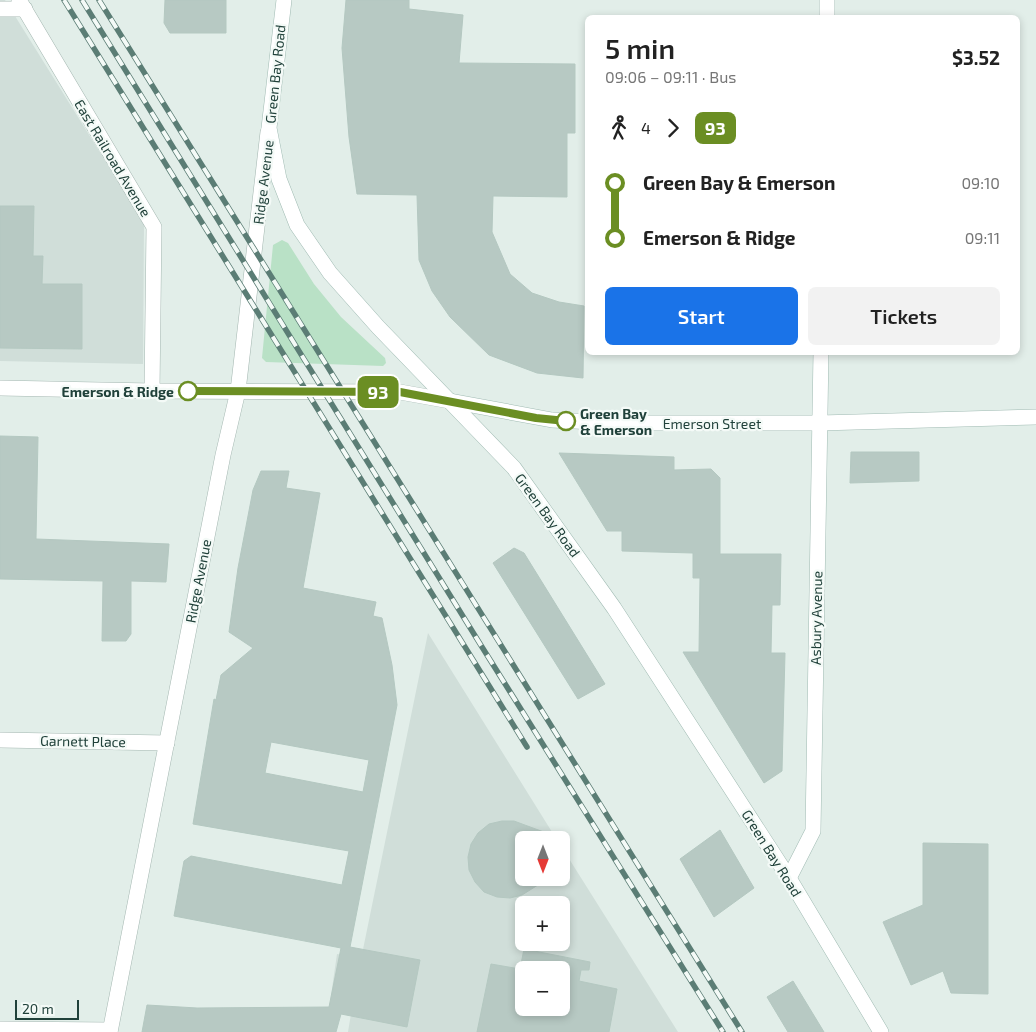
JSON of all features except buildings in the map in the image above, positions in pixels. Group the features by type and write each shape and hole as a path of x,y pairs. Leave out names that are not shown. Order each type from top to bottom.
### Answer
{"main road":[{"name":"Green Bay Road","path":"284,0 269,128 278,179 297,225 330,273 514,468 589,574 789,878 881,1032"},
{"path":"826,15 827,0"},
{"path":"0,9 22,5"},
{"name":"East Railroad Avenue","path":"22,5 154,227 152,391"},
{"name":"Ridge Avenue","path":"110,1031 222,455 238,391 269,128"},
{"name":"Asbury Avenue","path":"789,878 813,831 820,355"},
{"name":"Emerson Street","path":"0,388 400,392 560,421 618,423 820,423 1036,417"},
{"name":"Garnett Place","path":"0,740 166,743"},
{"path":"0,1029 110,1031"}],"shaded area":[{"path":"0,0 5,0 144,223 143,364 0,361"},
{"path":"428,633 551,831 515,831 515,886 570,886 570,860 678,1032 348,1032 351,1014 329,1009 337,954 361,959"}],"green space":[{"path":"282,240 288,243 314,284 341,317 385,358 386,363 383,366 266,362 262,358 273,245"}],"railway":[{"path":"64,0 527,747"},
{"path":"82,0 482,647 723,1032"},
{"path":"99,0 742,1032"}],"bus line":[{"name":"93","path":"188,391 400,392 536,418 566,421"}],"place":[{"name":"Emerson & Ridge","path":"188,391"},
{"name":"Green Bay & Emerson","path":"566,421"}]}
